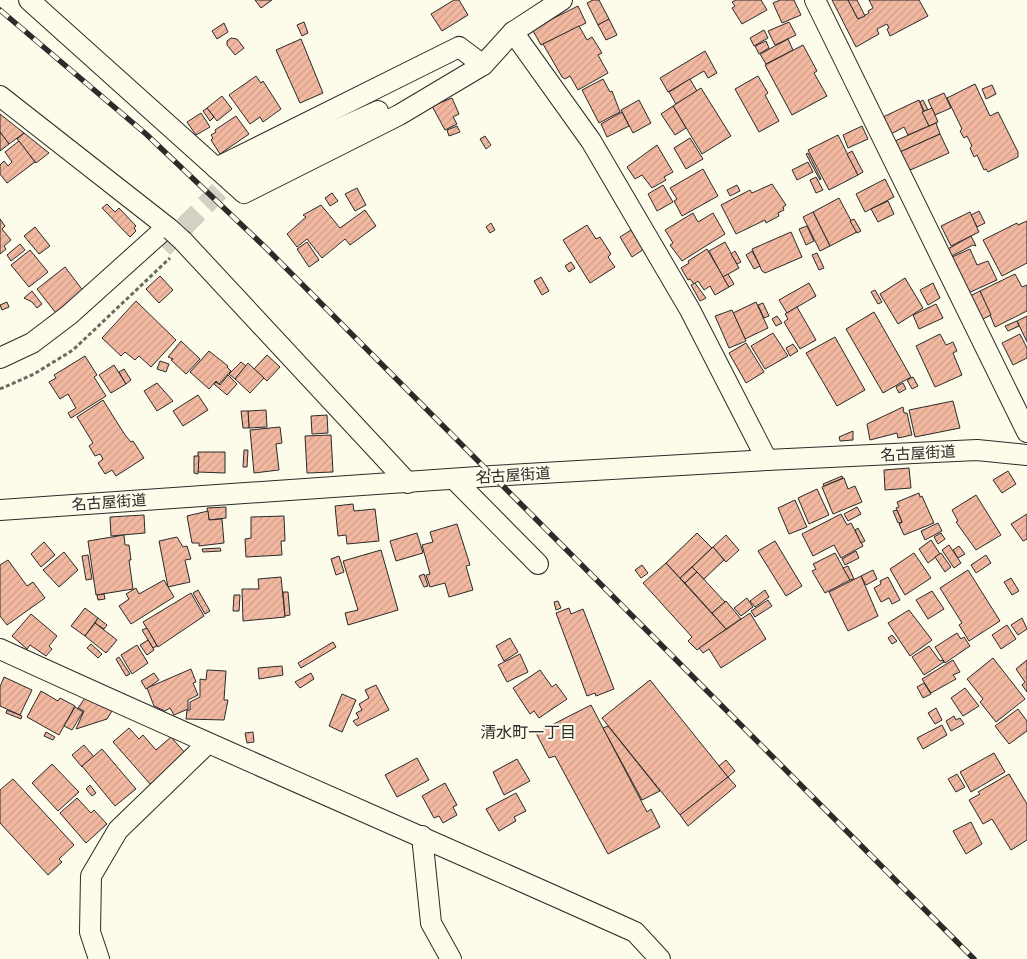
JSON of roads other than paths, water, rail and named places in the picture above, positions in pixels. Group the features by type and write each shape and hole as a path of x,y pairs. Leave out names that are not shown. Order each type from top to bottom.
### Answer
{"street":[{"path":"29,0 225,172 244,193 399,115 483,64 513,32 562,0"},
{"path":"815,0 1027,432"},
{"path":"513,32 591,141 690,310 767,460"},
{"path":"225,172 459,47 483,64"},
{"path":"0,96 174,238 408,483"},
{"path":"0,358 32,343 174,238"},
{"path":"0,370 31,355 67,331 174,238"},
{"name":"名古屋街道","path":"0,510 767,460 977,450 1027,454"},
{"path":"455,480 538,564"},
{"path":"0,649 207,744 422,836 635,932 660,959"},
{"path":"99,959 90,932 91,876 118,830 207,744"},
{"path":"422,836 431,923 451,959"}],"tunnel":[{"path":"163,248 234,176"}],"railway":[{"path":"0,10 146,134 266,248 974,959"}],"district":[{"name":"清水町一丁目","path":"528,732"}]}
